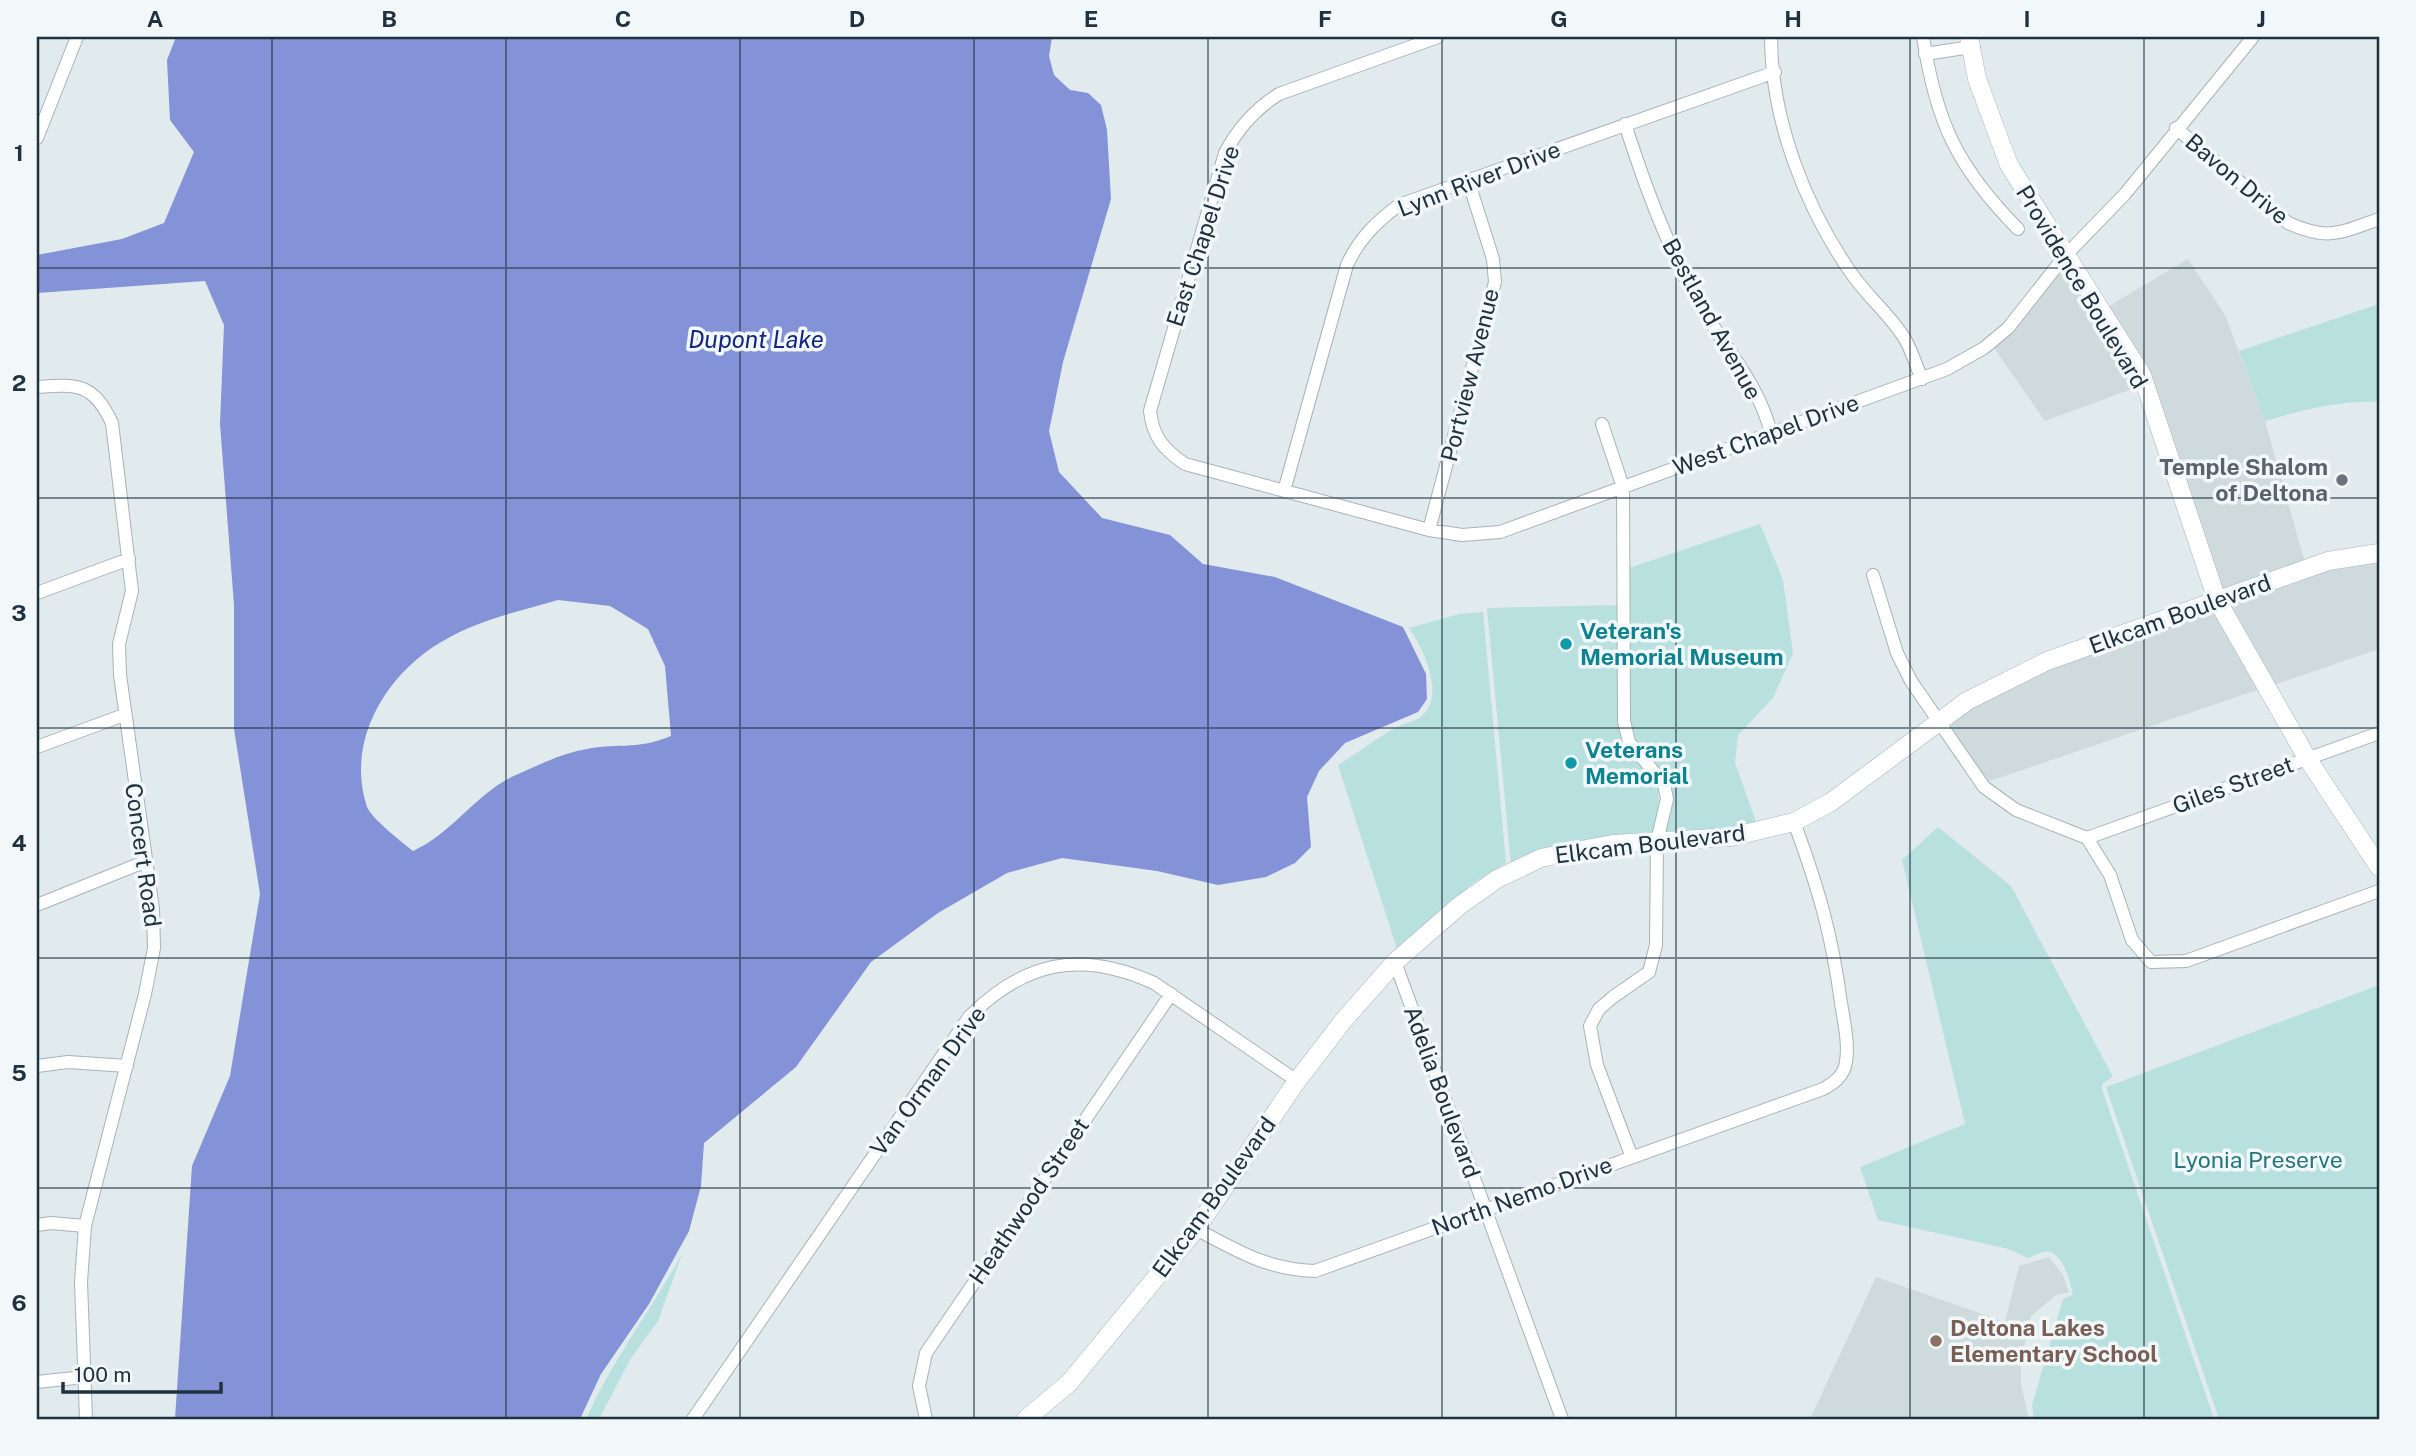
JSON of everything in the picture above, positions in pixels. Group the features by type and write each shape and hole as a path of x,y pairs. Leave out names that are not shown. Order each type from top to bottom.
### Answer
{"street":[{"path":"37,138 76,37"},
{"name":"East Chapel Drive","path":"1157,437 1150,411 1154,392 1225,153 1234,135 1259,107 1279,94 1438,37"},
{"path":"1771,37 1782,119 1799,174 1830,240 1854,276 1905,340 1922,379"},
{"name":"Providence Boulevard","path":"1923,37 1936,106 1949,136 1988,198 2018,229"},
{"name":"West Chapel Drive","path":"1157,437 1165,450 1185,464 1429,530 1462,535 1500,532 1922,379 1947,369 2001,337 2064,257 2124,194 2253,37"},
{"path":"1925,54 1970,42"},
{"name":"Providence Boulevard","path":"1970,42 1977,79 2009,165 2064,257 2141,375 2217,600 2307,758 2379,867"},
{"name":"Lynn River Drive","path":"1284,491 1347,265 1356,246 1372,225 1399,205 1774,72"},
{"name":"Bestland Avenue","path":"1625,124 1667,239 1699,303 1753,388 1771,434"},
{"name":"Bavon Drive","path":"2176,128 2288,223 2305,231 2333,235 2379,219"},
{"name":"Portview Avenue","path":"1429,530 1496,282 1493,258 1468,180"},
{"name":"Concert Road","path":"37,387 73,384 89,391 102,401 112,423 132,591 118,644 124,715 153,909 154,947 127,1066 85,1226 81,1282 86,1419"},
{"path":"1602,424 1623,487 1624,721 1629,742 1664,784 1665,817 1657,841 1656,945 1649,972 1599,1009 1590,1026 1597,1065 1631,1155"},
{"name":"Elkcam Boulevard","path":"1026,1419 1069,1382 1196,1228 1297,1081 1343,1021 1395,962 1460,906 1497,879 1541,858 1613,844 1731,836 1794,822 1831,802 1967,701 2047,661 2328,561 2379,553"},
{"path":"37,593 129,559"},
{"path":"1873,575 1897,653 1911,681 1984,787 2016,810 2087,838 2110,875 2132,940 2151,962 2186,961 2379,891"},
{"path":"37,747 124,715"},
{"name":"Giles Street","path":"2087,838 2379,733"},
{"name":"North Nemo Drive","path":"1196,1228 1252,1259 1283,1270 1314,1271 1336,1266 1631,1155 1823,1089 1837,1081 1843,1070 1847,1045 1833,947 1821,897 1794,822"},
{"path":"37,905 144,862"},
{"name":"Adelia Boulevard","path":"1395,962 1562,1419"},
{"name":"Van Orman Drive","path":"693,1419 969,1017 991,995 1015,979 1045,968 1078,963 1127,971 1171,994 1297,1081"},
{"name":"Heathwood Street","path":"926,1419 919,1385 926,1353 1171,994"},
{"path":"37,1066 68,1062 127,1066"},
{"path":"37,1225 51,1223 85,1226"},
{"path":"37,1382 84,1377"}],"shaded area":[{"path":"2188,259 2225,315 2265,421 2305,563 2220,593 2147,373 2104,309"},
{"path":"2064,268 2140,386 2045,421 1994,348 2012,333"},
{"path":"2379,559 2379,649 2271,686 2225,604 2330,567"},
{"path":"2215,608 2260,689 1987,782 1949,723 1970,706 2049,666"},
{"name":"Deltona Lakes Elementary School","path":"2049,1257 2063,1275 2069,1292 2056,1295 2031,1316 2021,1360 2021,1385 2029,1419 1810,1419 1876,1277 2005,1322 2019,1266"}],"green space":[{"path":"2379,304 2379,402 2336,404 2265,421 2239,351"},
{"path":"1760,524 1783,580 1793,653 1773,698 1738,735 1735,763 1757,824 1726,830 1665,835 1670,794 1660,771 1643,752 1630,721 1629,568"},
{"path":"1618,605 1621,733 1657,781 1659,803 1654,831 1643,836 1511,865 1487,608"},
{"path":"1483,612 1506,863 1473,883 1397,949 1338,765 1391,730 1418,719 1428,709 1432,698 1430,673 1421,648 1409,628 1459,614"},
{"path":"1938,827 2011,886 2113,1077 2103,1083 2102,1089 2214,1419 2034,1419 2032,1405 2063,1299 2073,1295 2069,1278 2060,1260 2051,1252 2028,1258 2009,1249 1878,1220 1860,1167 1965,1124 1902,860"},
{"name":"Lyonia Preserve","path":"2379,985 2379,1419 2219,1419 2106,1087"},
{"path":"682,1254 658,1321 631,1358 599,1419 586,1419 608,1377"}],"water":[{"name":"Dupont Lake","path":"176,37 1052,37 1049,56 1054,75 1070,90 1088,93 1101,105 1107,130 1111,199 1063,362 1049,431 1059,472 1102,518 1170,535 1203,564 1275,577 1403,627 1426,674 1427,699 1418,712 1345,743 1319,771 1307,797 1311,847 1295,863 1266,877 1218,885 1157,871 1062,858 1007,873 938,913 871,962 796,1067 704,1143 701,1186 689,1231 649,1304 601,1374 580,1419 175,1419 192,1166 230,1076 260,894 234,729 234,605 220,424 224,325 205,281 37,293 37,255 122,239 164,223 194,152 170,120 167,60","holes":["558,600 610,606 648,629 665,666 671,736 636,745 574,752 516,775 502,782 440,834 413,851 375,818 367,807 362,781 362,756 367,731 378,707 409,666 452,636 504,615"]}],"place":[{"name":"Temple Shalom of Deltona","path":"2342,480"},
{"name":"Veteran's Memorial Museum","path":"1566,644"},
{"name":"Veterans Memorial","path":"1571,763"},
{"name":"Deltona Lakes Elementary School","path":"1936,1341"}]}
